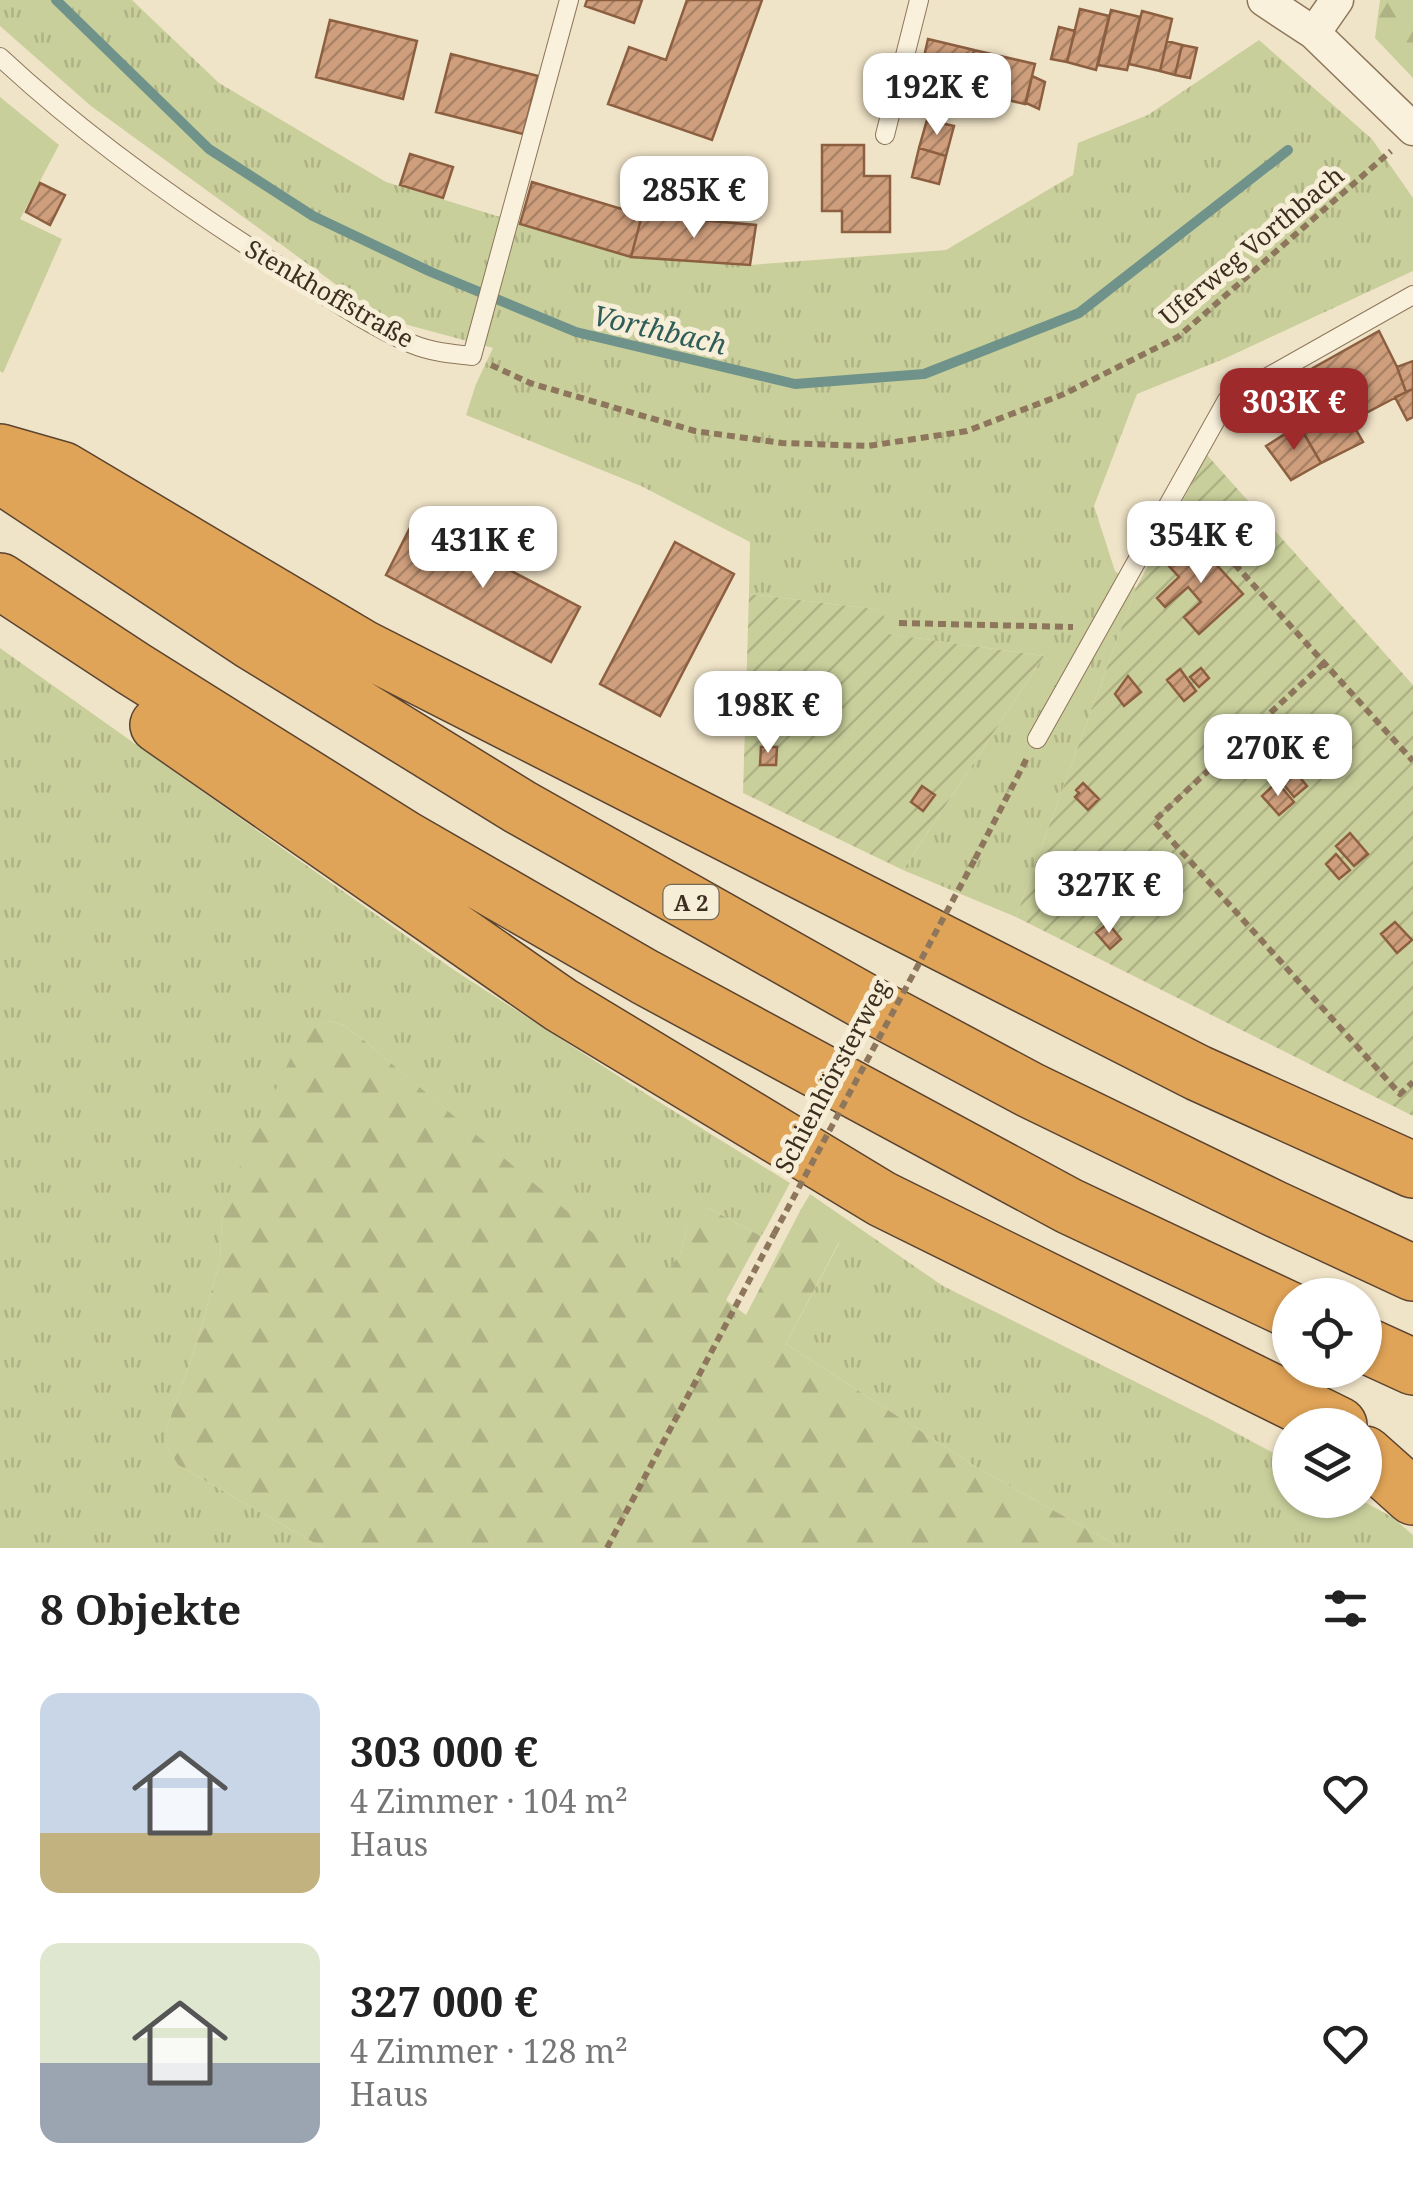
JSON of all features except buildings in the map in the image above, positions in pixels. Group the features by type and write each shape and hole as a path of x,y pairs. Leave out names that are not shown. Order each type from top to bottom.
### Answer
{"highway":[{"path":"0,452 63,470 361,647 1198,1073 1413,1170"},
{"name":"A 2","path":"0,475 252,642 520,807 1030,1090 1413,1273"},
{"path":"0,580 134,670 404,838 644,977 1068,1206 1272,1302"},
{"path":"134,670 146,717 561,1004 882,1198 1298,1408"},
{"path":"1382,1353 1413,1367"},
{"path":"1382,1445 1413,1456"},
{"path":"1382,1467 1413,1497"}],"street":[{"path":"1264,0 1314,33 1406,137"},
{"path":"1314,33 1337,0"}],"lane":[{"path":"474,347 569,0"},
{"path":"885,135 919,0"},
{"name":"Stenkhoffstraße","path":"0,58 131,167 358,316 415,345 448,354 474,347"},
{"path":"1037,740 1227,400 1413,295"}],"path":[{"name":"Uferweg Vorthbach","path":"474,347 530,383 696,431 782,444 868,446 967,431 1064,394 1178,337 1406,137"},
{"path":"1173,496 1413,760"},
{"path":"900,623 1100,627"},
{"path":"1324,663 1154,821 1400,1094 1413,1082"},
{"name":"Schienhörsterweg","path":"607,1548 1037,740"}],"green space":[{"path":"0,0 132,0 219,83 386,182 631,257 750,265 946,250 1073,175 1078,143 1148,115 1259,40 1372,139 1413,198 1413,271 1226,358 1137,394 1094,506 1115,571 1136,588 1016,917 903,870 1044,656 888,634 881,610 749,594 750,542 641,486 466,415 493,348 382,318 91,106 0,26"},
{"path":"1380,0 1413,0 1413,78 1375,38"},
{"path":"0,97 59,145 20,219 62,239 3,373 0,371"},
{"path":"1207,455 1413,685 1413,1116 1016,917 1136,588"},
{"path":"749,594 882,610 889,634 1044,656 903,870 743,793"},
{"path":"0,648 454,970 790,1183 761,1236 708,1208 687,1227 681,1253 656,1287 366,1042 343,1025 329,1021 302,1035 222,1218 220,1261 166,1430 166,1446 178,1465 323,1548 0,1548"},
{"path":"329,1021 343,1025 366,1042 656,1286 681,1253 695,1212 708,1208 761,1236 726,1300 746,1315 800,1211 839,1242 786,1344 981,1470 1121,1548 323,1548 178,1465 166,1446 166,1430 220,1261 222,1218 241,1163 302,1034"},
{"path":"810,1194 943,1286 1272,1452 1272,1518 1382,1518 1382,1512 1413,1535 1413,1548 1121,1548 981,1470 786,1344 839,1243 800,1211"}],"waterway":[{"name":"Vorthbach","path":"56,0 209,149 313,216 431,272 576,332 795,384 924,374 1079,313 1288,150"}]}
